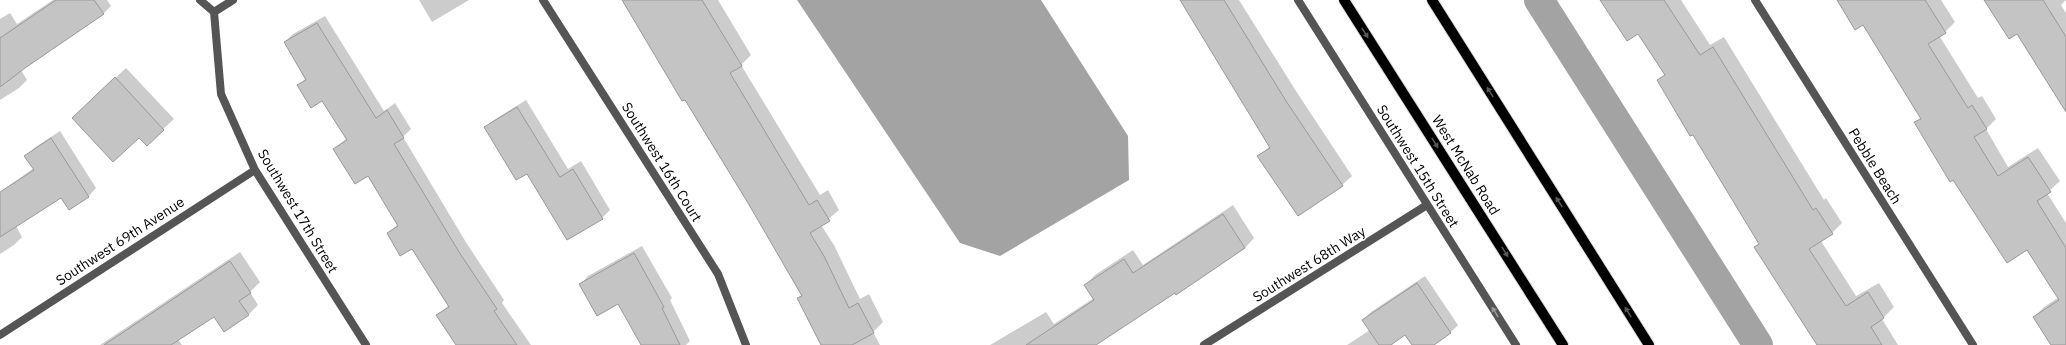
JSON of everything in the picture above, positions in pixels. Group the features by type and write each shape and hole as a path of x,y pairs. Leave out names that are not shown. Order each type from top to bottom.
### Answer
{"main road":[{"name":"West McNab Road","path":"1344,0 1563,345"},
{"path":"1432,0 1649,345"}],"street":[{"path":"200,0 214,12 233,0"},
{"name":"Southwest 16th Court","path":"543,0 718,274 746,345"},
{"name":"Southwest 15th Street","path":"1298,0 1516,345"},
{"name":"Pebble Beach","path":"1755,0 1972,345"},
{"name":"Southwest 17th Street","path":"214,12 221,94 255,170 366,345"},
{"name":"Southwest 69th Avenue","path":"0,335 255,170"},
{"name":"Southwest 68th Way","path":"1204,345 1428,205"}],"shaded area":[{"path":"797,0 1041,0 1128,136 1129,180 1000,256 960,243"}],"building":[{"path":"56,0 94,0 104,14 0,87 0,38"},
{"path":"622,0 702,0 742,66 730,73 809,205 817,200 830,221 810,233 824,256 849,308 858,303 874,333 852,345 821,345 797,298 802,296 748,203 685,100 682,101"},
{"path":"1180,0 1224,0 1286,101 1343,186 1298,216 1257,156 1270,148"},
{"path":"1600,0 1664,0 1700,55 1713,47 1813,210 1816,208 1833,234 1809,249 1846,306 1868,292 1884,318 1871,327 1882,345 1817,345 1754,247 1759,244 1693,135 1690,136 1657,80 1665,75 1638,34 1627,41"},
{"path":"1837,0 1925,0 1946,33 1928,44 1968,108 1972,105 1987,129 1974,137 1998,176 2028,157 2051,192 2037,201 2066,248 2066,345 2051,345 2033,317 2059,300 2027,250 2007,263 1953,180 1950,182 1914,122 1921,119 1863,25 1855,30"},
{"path":"1984,0 2043,0 2066,37 2066,112 2017,34 2009,39"},
{"path":"317,23 376,118 387,110 404,138 394,144 459,252 497,309 494,311 517,345 456,345 436,315 449,307 412,249 400,256 387,233 398,226 368,176 355,184 333,149 347,140 322,101 311,108 297,85 306,80 284,42"},
{"path":"115,77 164,130 147,146 139,138 113,162 72,118"},
{"path":"517,107 560,177 573,169 603,219 567,240 527,174 516,180 484,127"},
{"path":"51,138 89,197 69,210 61,198 0,237 0,192 34,170 24,156"},
{"path":"1223,214 1245,248 1176,295 1175,293 1096,345 1026,345 1094,300 1084,285 1124,259 1133,273"},
{"path":"634,253 664,307 662,308 680,345 641,345 618,304 597,316 579,284"},
{"path":"230,261 251,293 239,301 249,315 224,332 214,317 171,345 104,345"},
{"path":"1417,283 1451,333 1434,345 1412,345 1405,335 1391,345 1379,345 1362,320"}],"waterway":[{"path":"1539,0 1758,345"}]}
